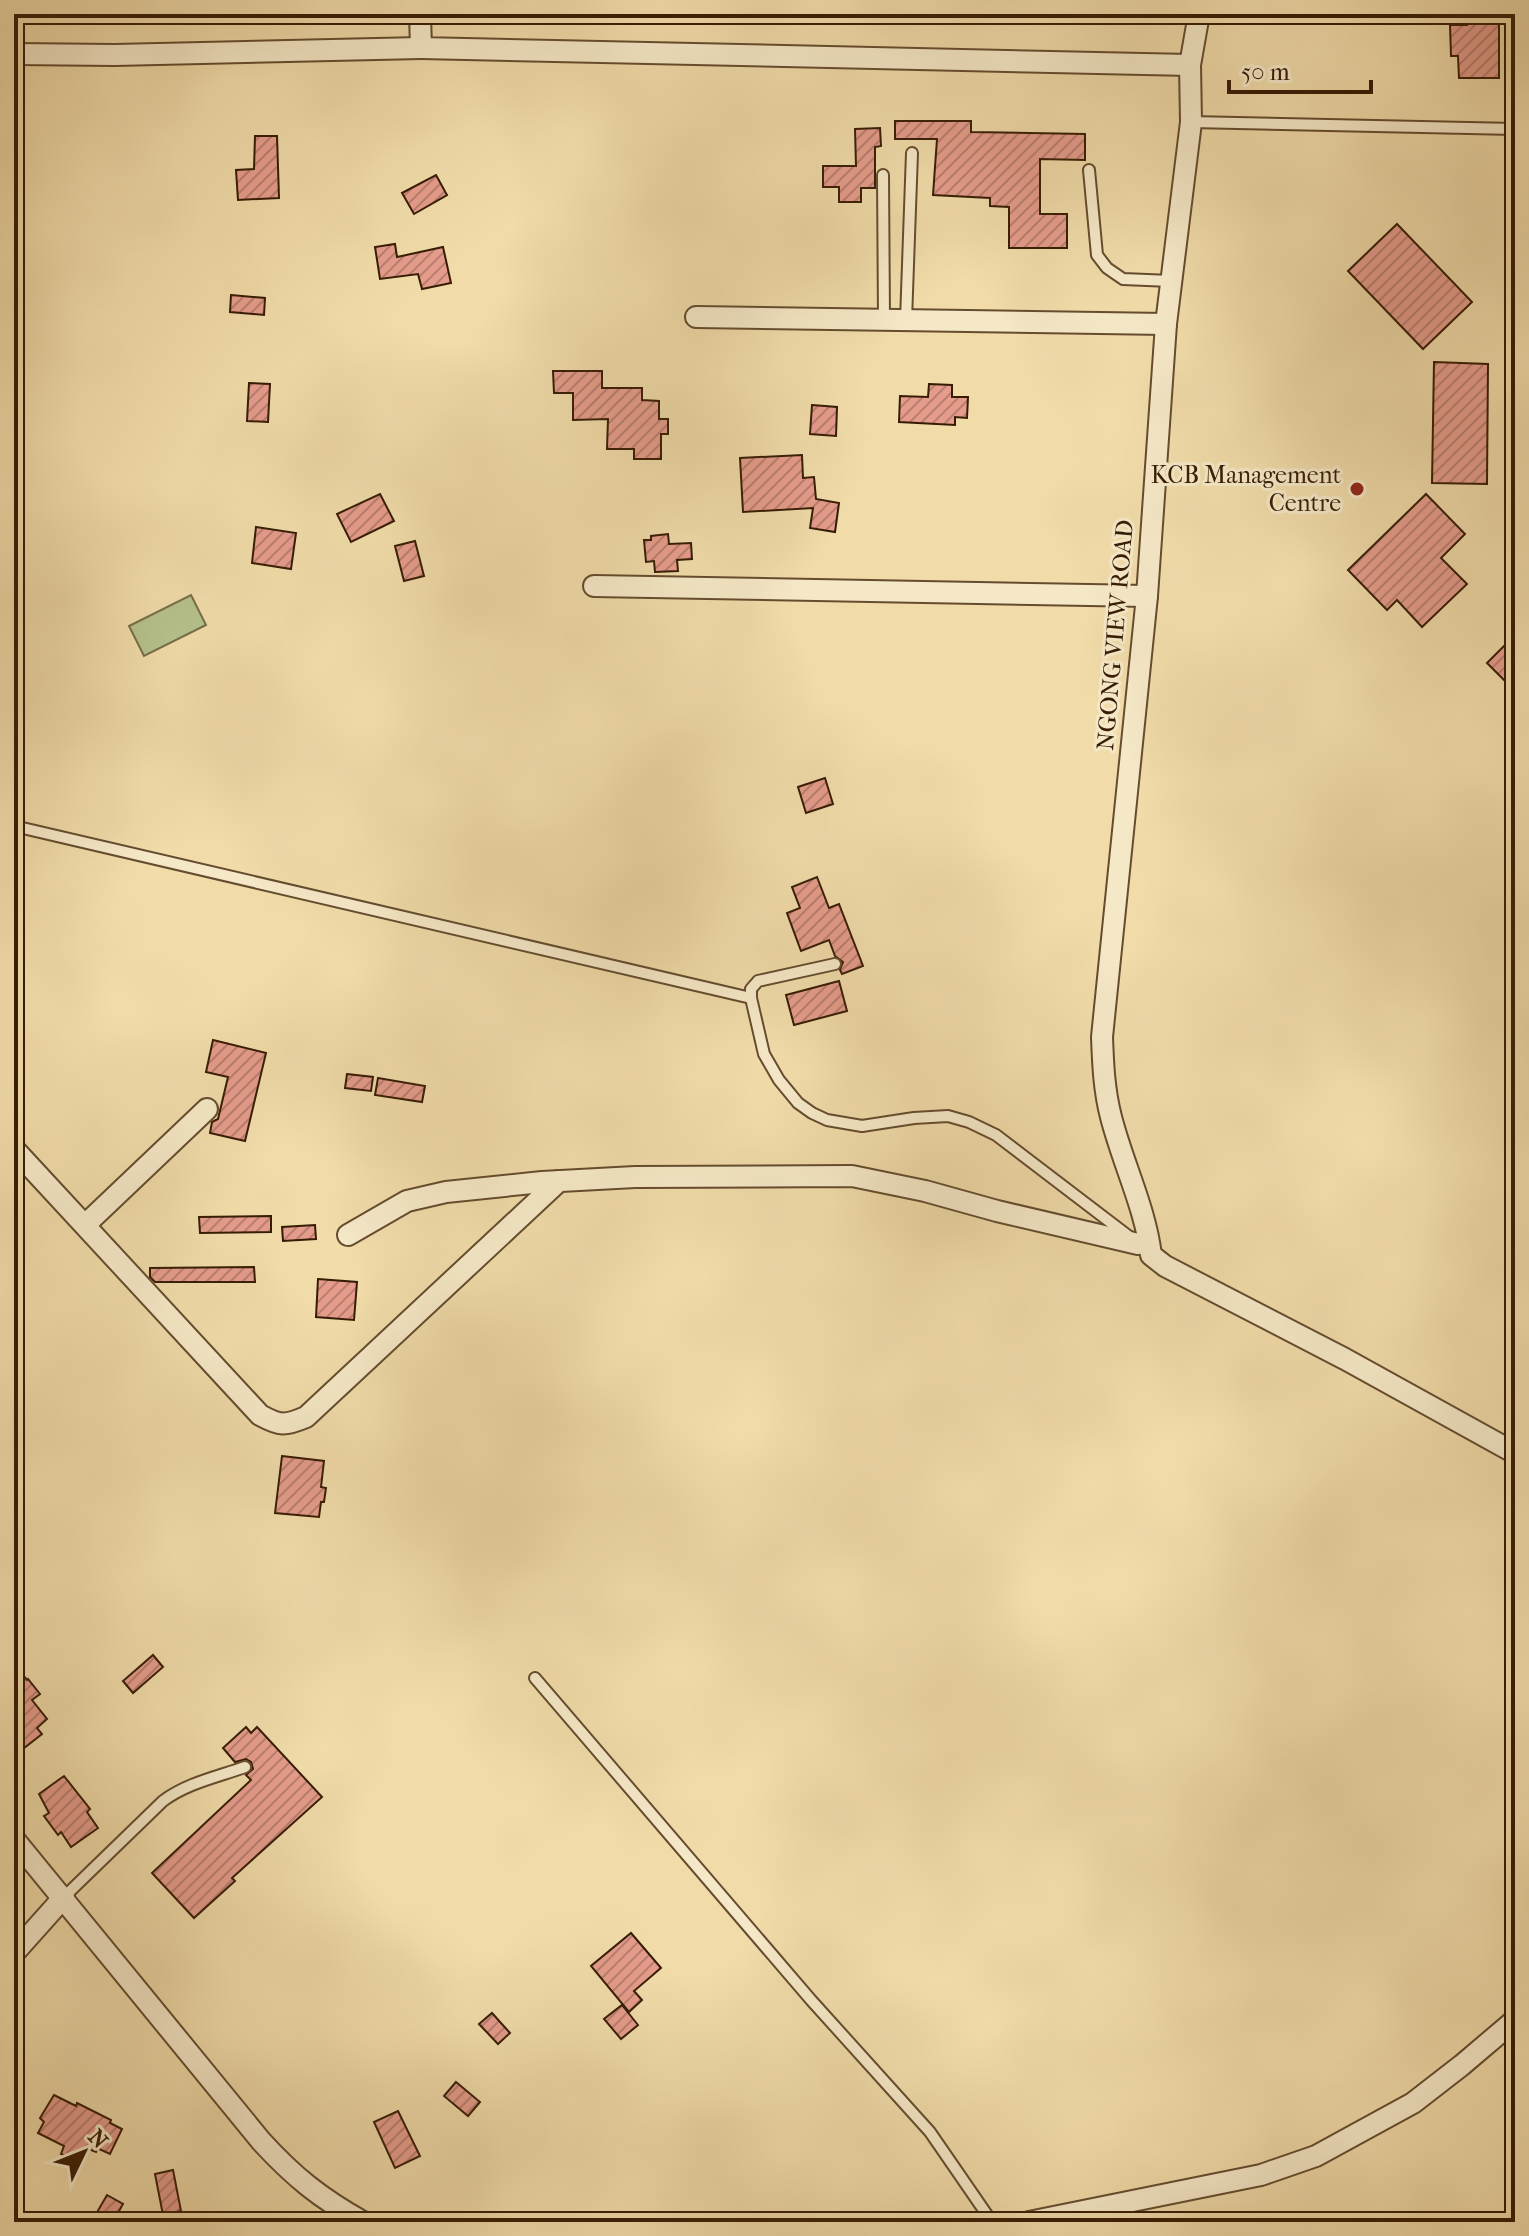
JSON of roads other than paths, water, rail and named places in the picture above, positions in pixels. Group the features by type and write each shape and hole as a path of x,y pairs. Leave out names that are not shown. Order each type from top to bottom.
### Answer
{"street":[{"path":"420,14 421,48"},
{"name":"NGONG VIEW ROAD","path":"1144,1249 1148,1230 1112,1118 1103,1078 1102,1037 1147,596 1166,324 1191,122 1190,65 1199,14"},
{"path":"14,54 115,55 421,48 1190,65"},
{"path":"696,317 1166,324"},
{"path":"594,586 1147,596"},
{"path":"85,1225 207,1109"},
{"path":"14,1149 260,1415 278,1425 306,1417 559,1181"},
{"path":"348,1235 407,1201 446,1192 635,1177 852,1176 925,1191 1144,1249 1165,1266 1331,1351 1515,1453"},
{"path":"14,1839 280,2162 331,2204 363,2222"},
{"path":"14,1953 64,1897"},
{"path":"1029,2222 1261,2175 1316,2156 1413,2103 1515,2020"}],"lane":[{"path":"1191,122 1515,129"},
{"path":"906,320 912,153"},
{"path":"1089,170 1097,255 1107,268 1123,279 1171,281"},
{"path":"883,175 884,320"},
{"path":"14,826 751,998"},
{"path":"835,964 758,981 751,989 764,1054 779,1080 798,1103 827,1120 862,1126 948,1116 969,1122 996,1135 1144,1249"},
{"path":"535,1678 811,2000 930,2132 992,2222"},
{"path":"64,1897 175,1792 245,1767"}],"place":[{"name":"KCB Management Centre","path":"1357,489"}]}
